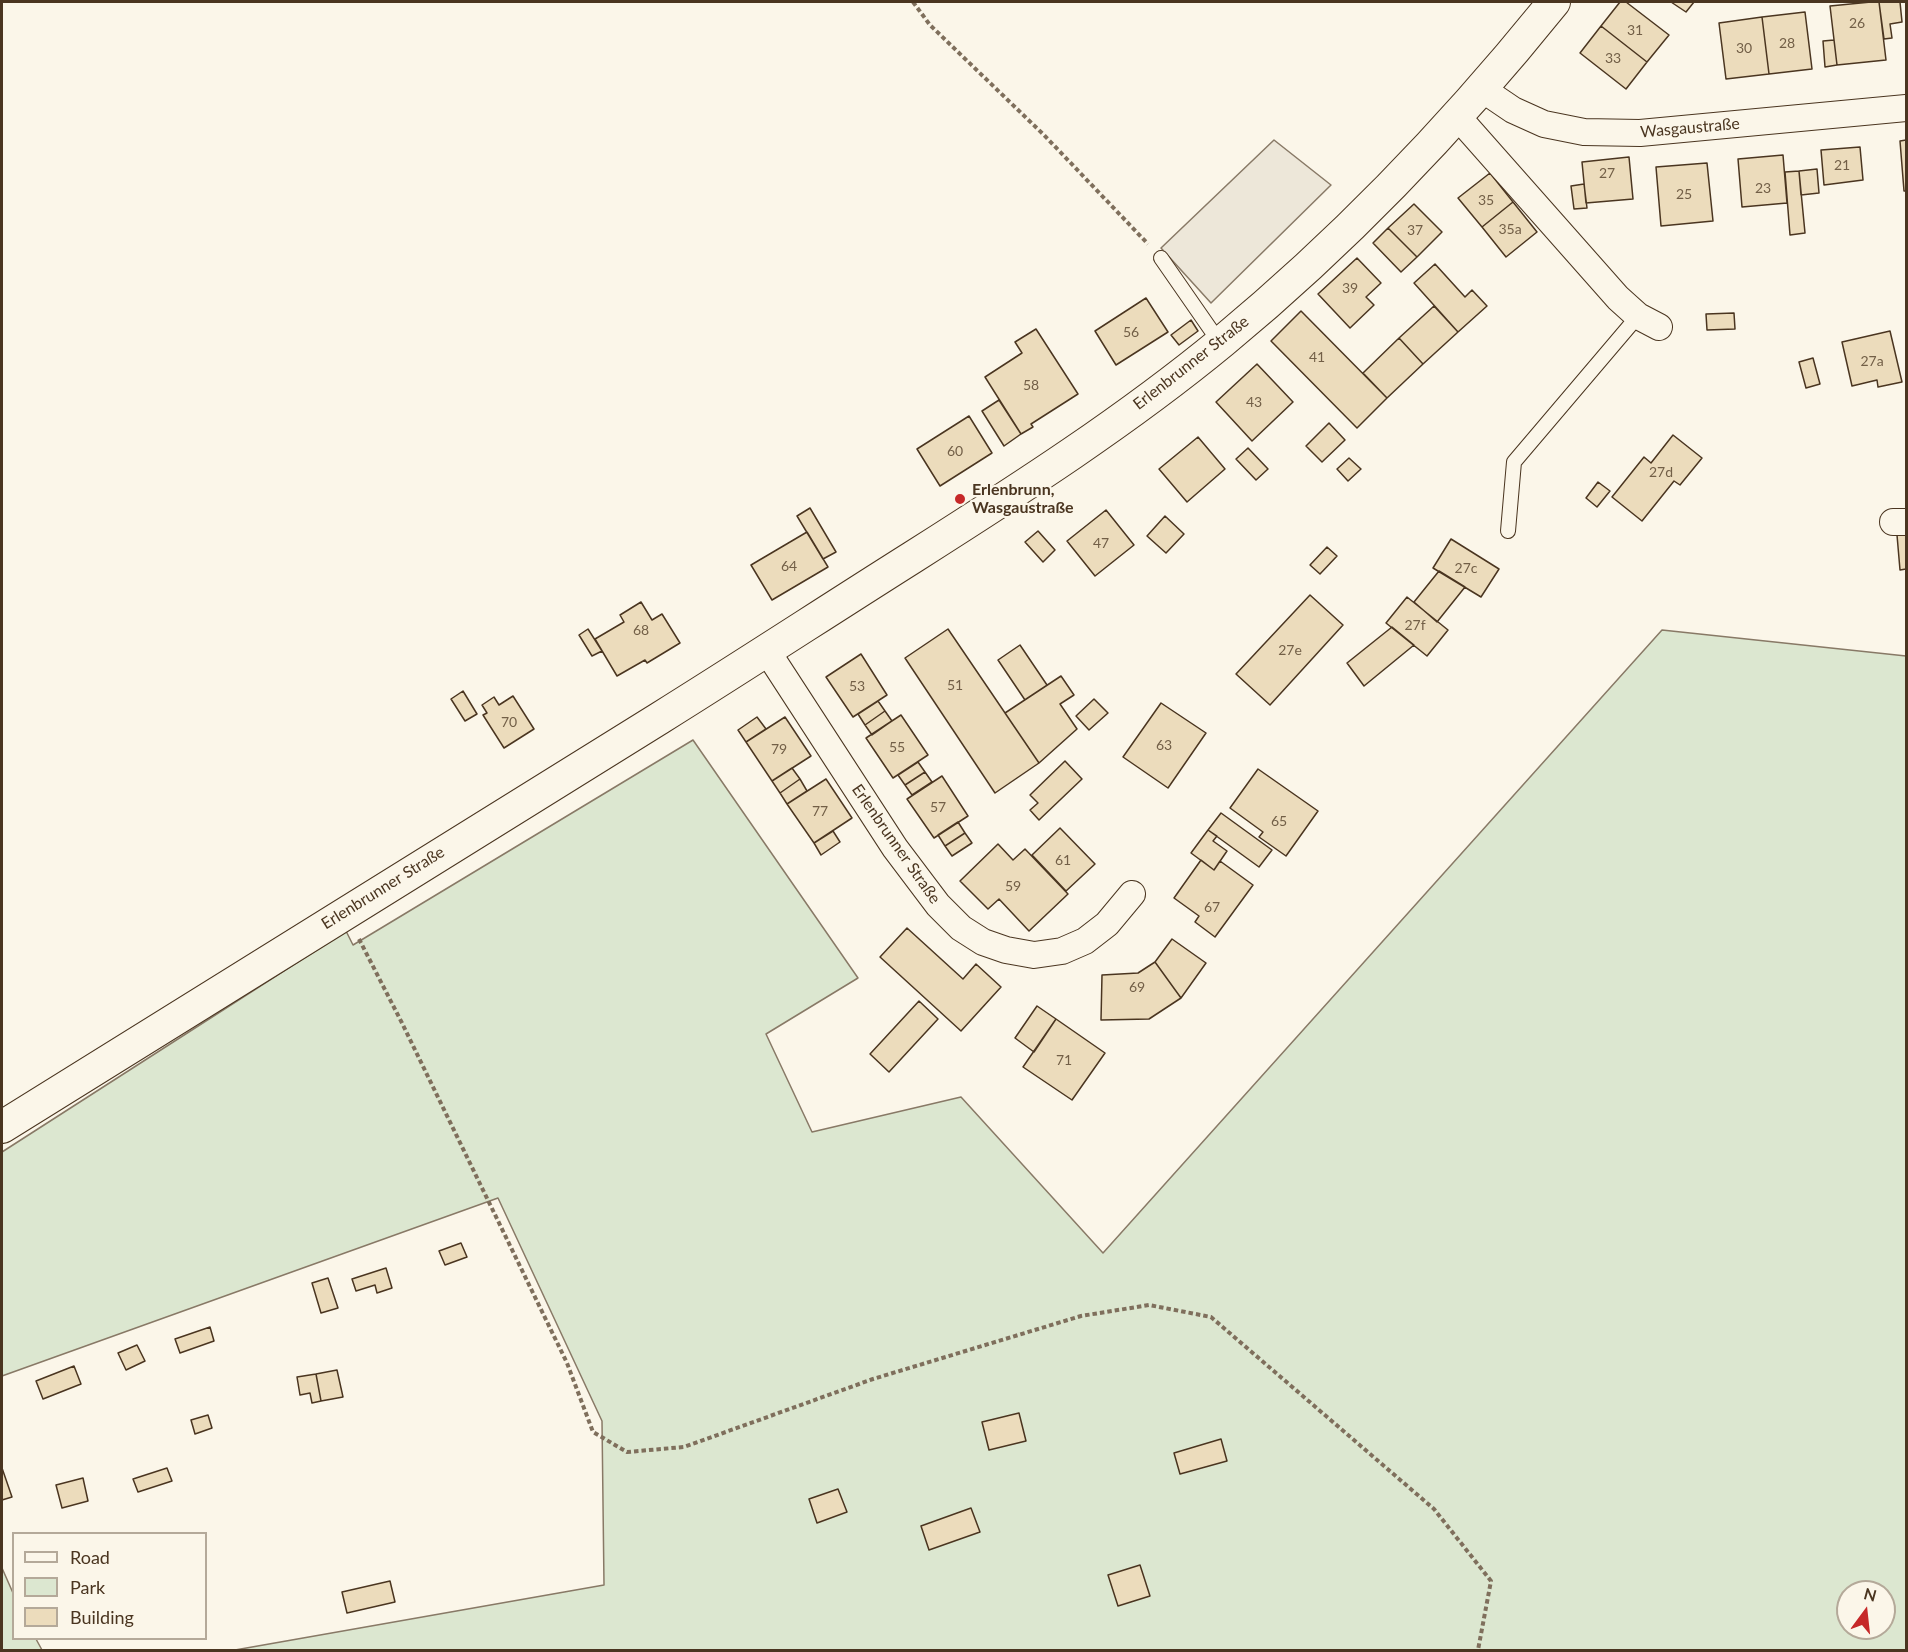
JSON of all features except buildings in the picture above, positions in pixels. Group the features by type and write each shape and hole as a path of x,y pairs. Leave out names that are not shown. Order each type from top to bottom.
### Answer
{"street":[{"name":"Erlenbrunner Straße","path":"2,1127 766,651 1043,474 1156,393 1220,343 1286,286 1384,192 1482,89 1554,2"},
{"name":"Wasgaustraße","path":"1482,89 1513,110 1545,124 1584,132 1640,133 1906,108"},
{"path":"1457,116 1618,298 1648,321"},
{"name":"Erlenbrunner Straße","path":"766,651 895,848 938,905 961,928 983,942 1006,950 1034,955 1062,951 1085,941 1107,924 1132,894"}],"lane":[{"path":"1161,258 1184,283 1220,343"},
{"path":"1508,531 1514,462 1648,321"}],"path":[{"path":"913,2 930,25 1044,135 1161,258"},
{"path":"346,911 562,1352 593,1432 627,1452 684,1447 873,1379 1081,1316 1149,1305 1211,1317 1434,1509 1491,1581 1478,1650"}],"green space":[{"path":"1662,630 1906,656 1906,1650 235,1650 604,1585 602,1421 498,1198 2,1376 2,1152 346,931 353,945 693,740 858,978 766,1034 812,1132 961,1097 1103,1253"},
{"path":"2,1568 12,1591 12,1640 37,1640 42,1650 2,1650"}],"shaded area":[{"path":"1274,140 1331,185 1211,303 1161,248"}],"place":[{"name":"Erlenbrunn, Wasgaustraße","path":"960,499"}]}
